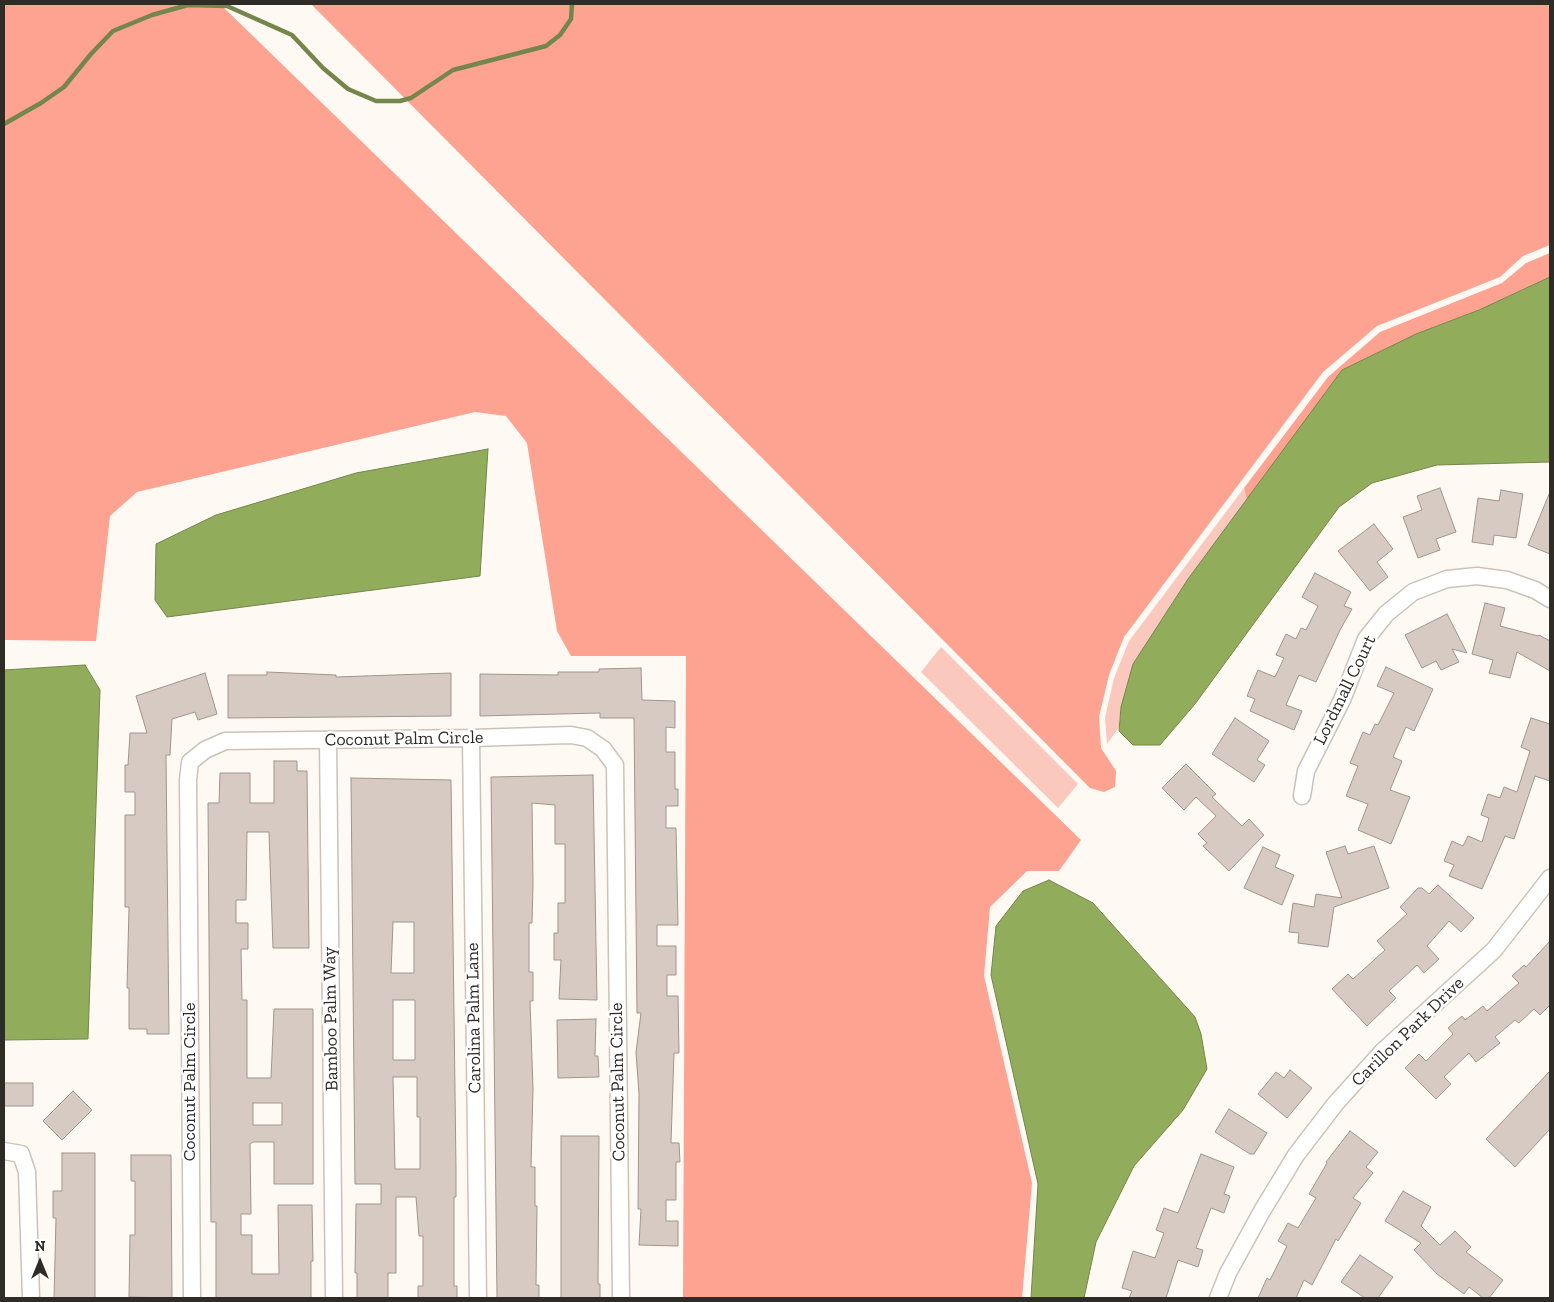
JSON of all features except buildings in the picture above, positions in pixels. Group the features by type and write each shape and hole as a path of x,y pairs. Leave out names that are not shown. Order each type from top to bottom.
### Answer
{"street":[{"name":"Lordmall Court","path":"1302,796 1306,771 1342,700 1366,639 1386,614 1413,592 1447,579 1477,576 1507,580 1535,590 1550,600"},
{"name":"Coconut Palm Circle","path":"192,1298 188,780 190,762 205,750 225,741 571,735 587,738 603,750 615,765 621,1298"},
{"name":"Carolina Palm Lane","path":"471,738 478,1298"},
{"name":"Bamboo Palm Way","path":"328,740 334,1298"},
{"name":"Carillon Park Drive","path":"1218,1298 1228,1273 1262,1211 1296,1155 1336,1103 1382,1052 1494,950 1550,878"},
{"path":"4,1151 21,1154 28,1172 31,1298"}],"shaded area":[{"path":"4,4 220,4 1081,840 1059,871 1027,871 990,907 984,976 1032,1183 1022,1298 683,1298 686,656 571,656 557,631 527,443 506,416 475,412 137,492 110,516 96,641 4,640"},
{"path":"311,4 1550,4 1550,245 1523,256 1500,277 1377,326 1323,372 1124,637 1109,675 1099,717 1101,748 1116,771 1115,787 1104,792 1090,788"},
{"path":"1550,253 1550,277 1479,310 1416,334 1342,370 1247,500 1244,488 1328,377 1380,332 1502,283 1526,263"},
{"path":"1550,277 1550,462 1437,465 1372,483 1339,507 1195,704 1160,745 1133,745 1119,731 1121,707 1133,664 1188,579 1342,370 1416,334 1479,310"},
{"path":"488,449 480,576 167,617 155,600 156,544 216,515 356,473"},
{"path":"1244,488 1247,500 1188,579 1133,664 1121,707 1119,727 1107,744 1105,718 1114,678 1129,641"},
{"path":"941,647 1078,784 1058,808 921,672"},
{"path":"85,665 100,690 88,1039 4,1040 4,670"},
{"path":"1049,880 1093,903 1195,1017 1201,1034 1207,1069 1183,1110 1134,1166 1096,1242 1084,1298 1031,1298 1038,1184 991,975 996,926 1023,891"}],"waterway":[{"path":"4,124 41,103 64,87 113,31 152,15 188,5 227,6 292,35 323,68 348,89 376,101 400,101 411,98 453,70 546,46 560,35 571,19 572,4"}]}
